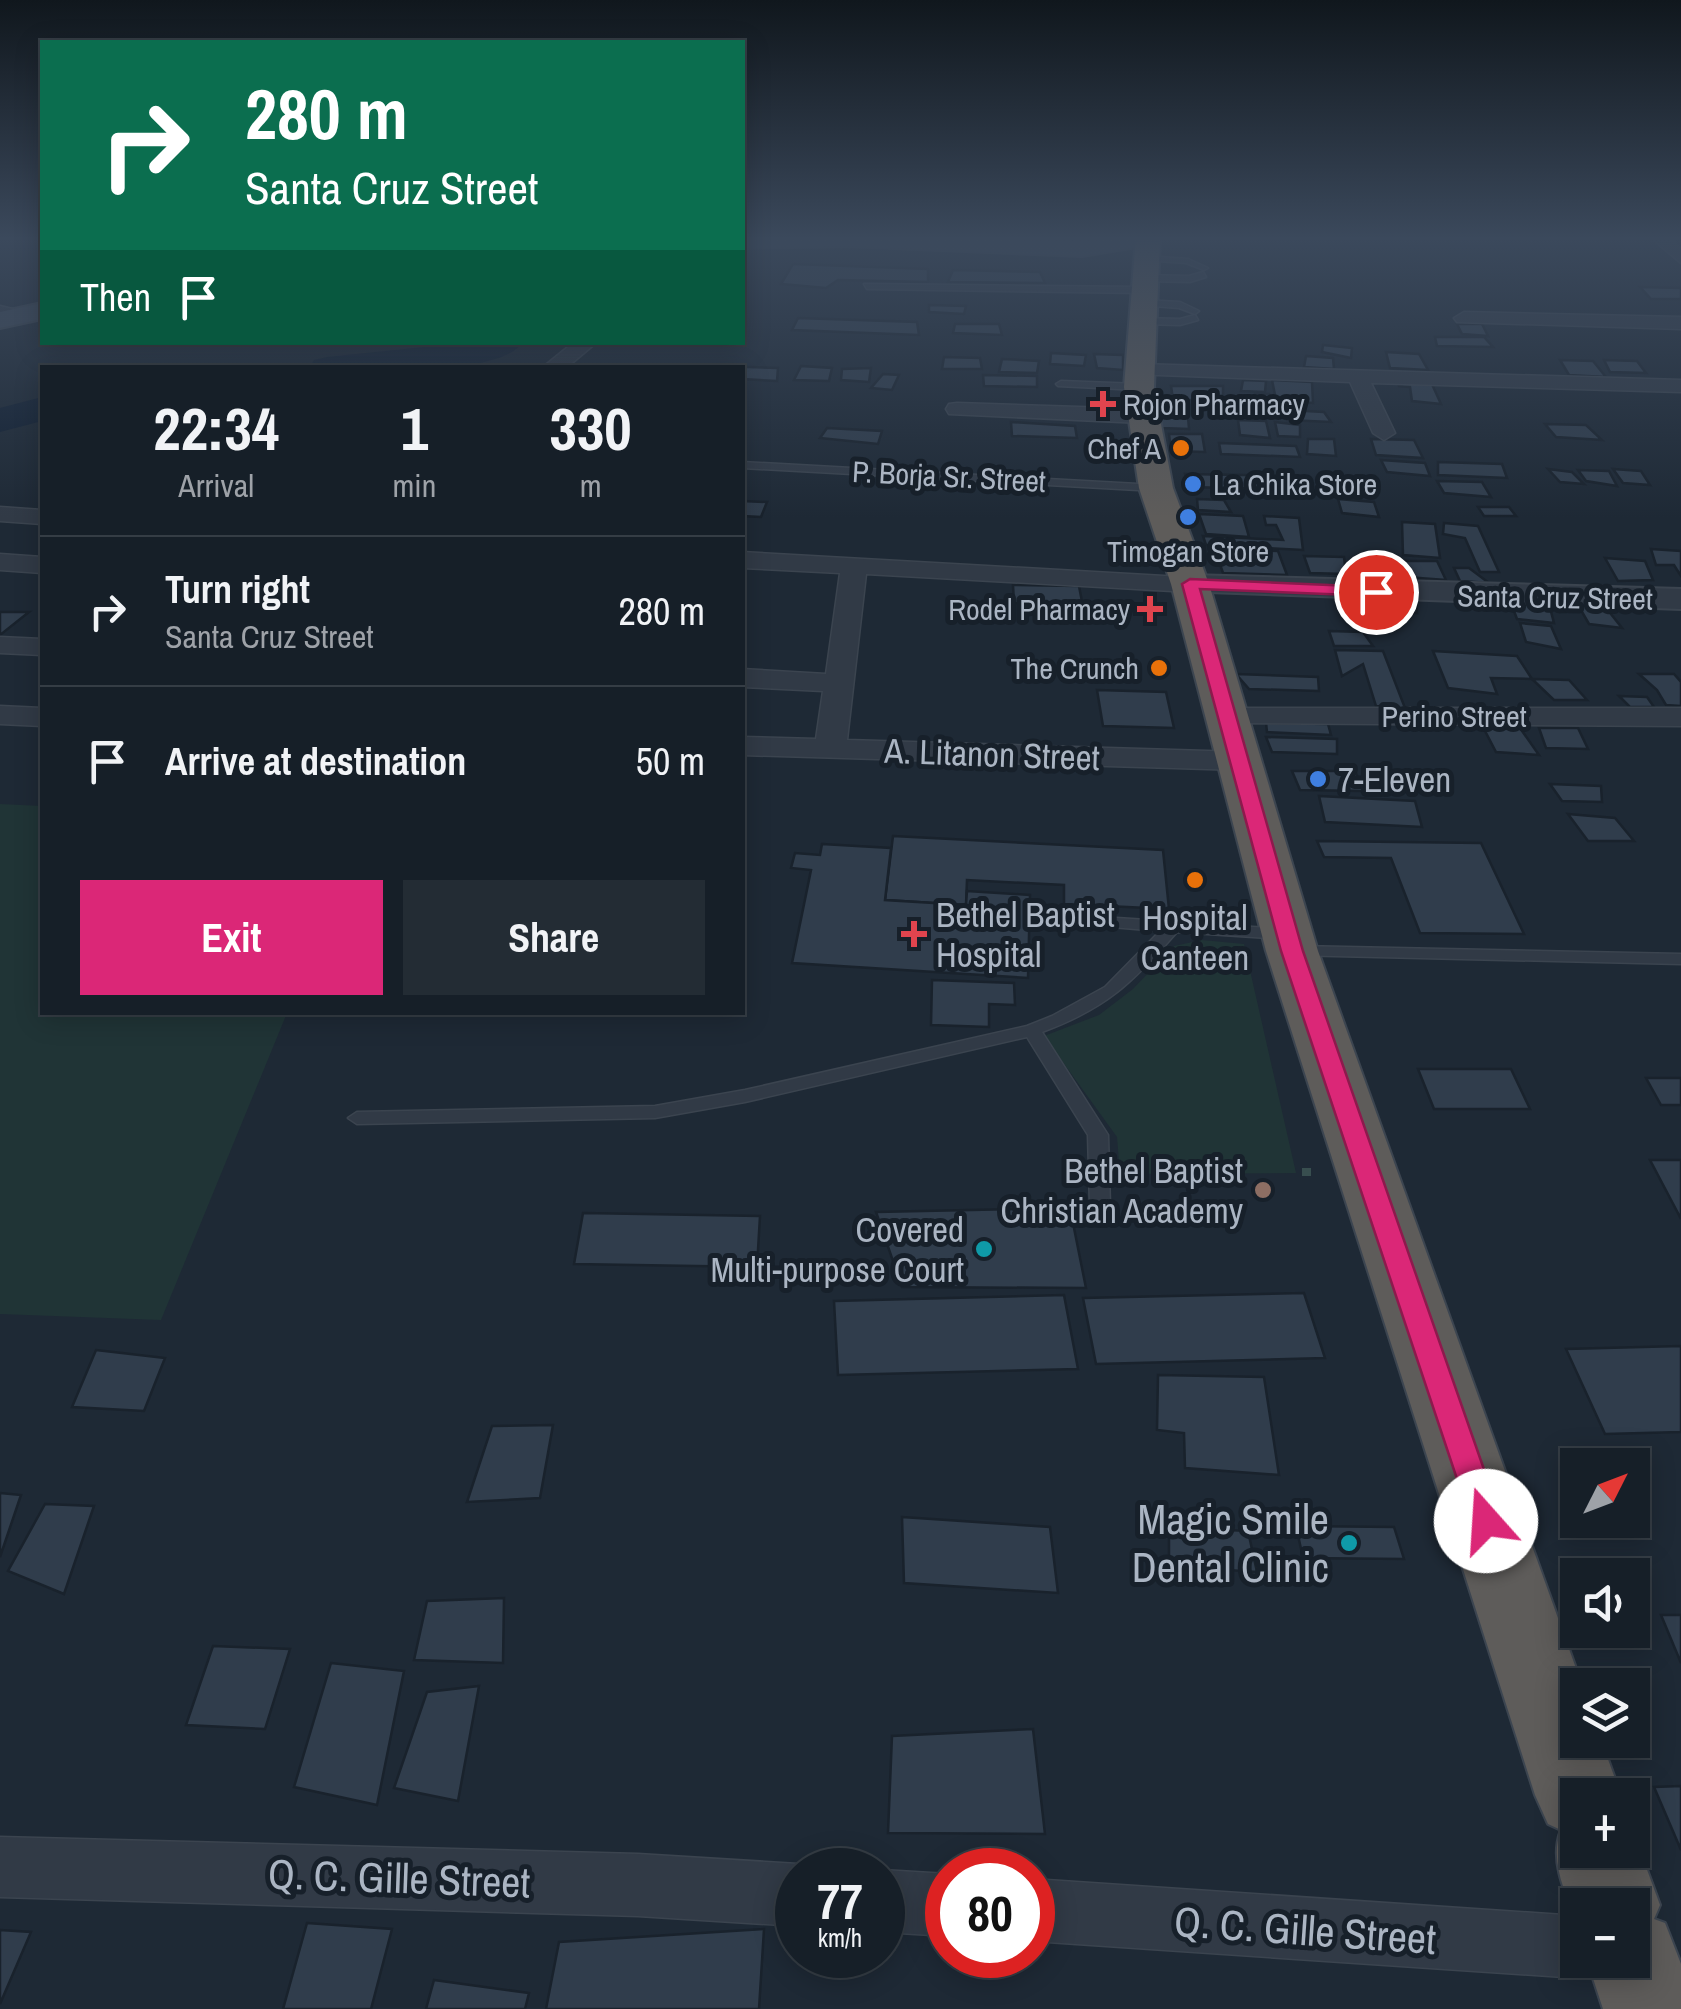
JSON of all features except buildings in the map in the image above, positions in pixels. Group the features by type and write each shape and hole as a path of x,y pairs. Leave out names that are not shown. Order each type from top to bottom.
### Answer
{"highway":[{"path":"1145,331 1156,488 1190,584 1290,943 1572,1778"},
{"path":"1639,1978 1650,2009"}],"main road":[{"path":"1650,1947 1681,1945"}],"street":[{"path":"958,409 1099,331"},
{"path":"1217,331 1358,378 1681,386"},
{"path":"556,365 582,345"},
{"path":"1358,378 1384,433"},
{"path":"0,514 40,517"},
{"path":"745,560 1190,584"},
{"path":"0,562 40,564"},
{"path":"830,750 854,567"},
{"name":"Santa Cruz Street","path":"1190,584 1681,600"},
{"path":"0,645 40,647"},
{"path":"745,678 839,682"},
{"path":"0,715 40,717"},
{"name":"Perino Street","path":"1234,739 1681,717"},
{"name":"A. Litanon Street","path":"745,746 830,750 1234,739"},
{"name":"Q. C. Gille Street","path":"0,1868 618,1884 775,1894"},
{"name":"Q. C. Gille Street","path":"1055,1912 1560,1946"}],"lane":[{"path":"1062,384 1117,331"},
{"name":"P. Borja Sr. Street","path":"745,465 1156,488"},
{"path":"1056,920 1172,927 1290,943 1681,959"},
{"path":"356,1118 655,1112 745,1096 1032,1030 1074,1015 1113,993 1172,927"},
{"path":"1032,1030 1098,1135 1100,1206"}],"green space":[{"path":"0,804 40,806 40,1015 286,1015 161,1320 0,1314"},
{"path":"1202,940 1244,944 1296,1173 1120,1174 1117,1137 1044,1036 1099,1015 1133,989 1174,946"}],"waterway":[{"path":"363,365 471,356 498,345"},
{"path":"0,420 40,410"}],"place":[{"name":"Rojon Pharmacy","path":"1103,404"},
{"name":"Chef A","path":"1181,448"},
{"name":"La Chika Store","path":"1193,484"},
{"name":"Timogan Store","path":"1188,517"},
{"name":"Rodel Pharmacy","path":"1150,609"},
{"name":"The Crunch","path":"1159,668"},
{"name":"7-Eleven","path":"1318,779"},
{"name":"Hospital Canteen","path":"1195,880"},
{"name":"Bethel Baptist Hospital","path":"914,934"},
{"name":"Bethel Baptist Christian Academy","path":"1263,1190"},
{"name":"Covered Multi-purpose Court","path":"984,1249"},
{"name":"Magic Smile Dental Clinic","path":"1349,1543"}],"route":[{"path":"1376,592 1190,584 1292,951 1486,1521"}]}
